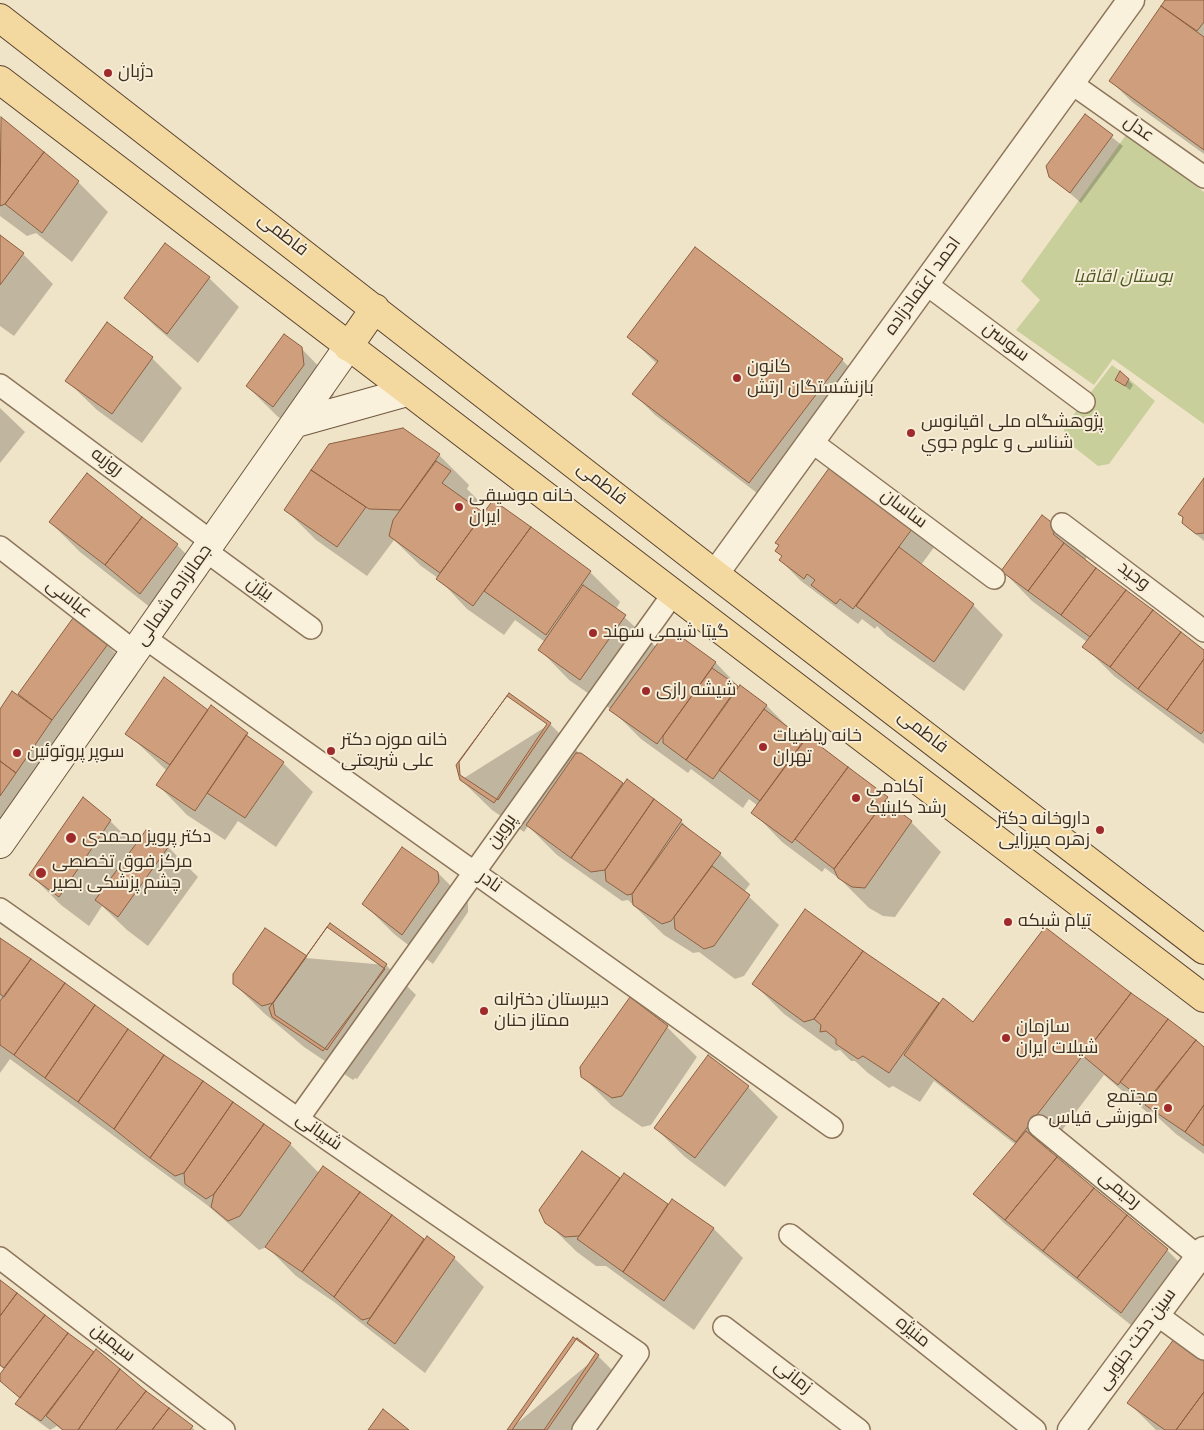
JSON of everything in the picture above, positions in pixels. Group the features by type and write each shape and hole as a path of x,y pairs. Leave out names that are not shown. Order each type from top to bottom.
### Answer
{"main road":[{"name":"فاطمی","path":"0,18 715,574 1204,950"},
{"path":"3,89 348,347 1204,998"},
{"path":"348,347 375,308"},
{"name":"جمالزاده شمالی","path":"0,844 348,347"},
{"path":"296,423 407,392"},
{"path":"682,601 715,574"}],"street":[{"name":"احمد اعتمادزاده","path":"715,574 1131,0"},
{"name":"عدل","path":"1071,84 1204,177"},
{"name":"سوسن","path":"926,284 1084,402"},
{"name":"روزبه","path":"0,384 209,547"},
{"name":"ساسان","path":"812,442 994,578"},
{"name":"وحید","path":"1062,524 1204,631"},
{"name":"عباسی","path":"0,547 140,645"},
{"name":"بیژن","path":"209,547 311,628"},
{"name":"پروین","path":"298,1119 474,872 682,601"},
{"name":"نادر","path":"140,645 474,872 832,1127"},
{"name":"شیبانی","path":"0,910 638,1354 583,1430"},
{"name":"رحیمی","path":"1039,1126 1201,1253"},
{"name":"منیژه","path":"790,1236 1035,1430"},
{"name":"سین دخت جنوبی","path":"1071,1430 1201,1253"},
{"name":"سیمین","path":"0,1258 218,1428"},
{"path":"1156,1314 1204,1349"},
{"name":"زمانی","path":"724,1326 859,1430"}],"green space":[{"name":"بوستان اقاقیا","path":"1126,135 1204,192 1204,424 1113,359 1094,385 1016,330 1040,300 1021,281"},
{"path":"1112,365 1120,371 1115,380 1125,386 1129,379 1155,401 1109,464 1098,466 1065,440 1064,427"}],"building":[{"path":"1165,0 1204,0 1204,22 1197,31 1161,6"},
{"path":"1161,6 1204,37 1204,150 1109,81"},
{"path":"1085,114 1113,135 1070,193 1049,177 1046,166"},
{"path":"1,117 44,152 5,204 0,206"},
{"path":"44,152 79,181 42,233 5,204"},
{"path":"0,235 24,253 0,285"},
{"path":"165,243 210,277 167,334 124,298"},
{"name":"کانون بازنشستگان ارتش","path":"695,247 843,359 749,483 632,394 658,361 627,337"},
{"path":"107,322 153,357 112,414 65,381"},
{"path":"284,334 302,347 304,365 273,407 246,386"},
{"path":"1120,371 1129,379 1125,386 1115,380"},
{"path":"403,428 440,454 400,510 369,509 311,470 329,444"},
{"path":"436,461 451,471 442,483 484,513 440,573 389,536 393,520"},
{"path":"832,464 915,525 853,609 840,599 836,604 811,585 815,580 807,574 804,579 779,560 782,556 775,551 779,545 775,543"},
{"path":"311,470 366,507 337,547 284,510"},
{"path":"87,473 142,517 105,565 49,522"},
{"path":"1204,478 1204,533 1196,534 1182,523 1183,517 1178,514"},
{"path":"493,500 531,527 473,606 436,579"},
{"path":"1042,515 1058,527 1053,534 1064,543 1028,591 1001,571"},
{"path":"142,517 178,544 140,594 105,565"},
{"path":"531,527 591,571 546,635 484,591"},
{"path":"1064,543 1096,568 1061,615 1028,591"},
{"path":"899,547 974,604 934,662 856,606"},
{"path":"1096,568 1126,590 1090,637 1061,615"},
{"path":"583,585 626,615 580,680 538,650"},
{"path":"1126,590 1153,610 1110,667 1082,647"},
{"path":"1153,610 1181,632 1138,689 1110,667"},
{"path":"73,618 108,644 52,720 18,694"},
{"path":"1181,632 1204,650 1204,659 1167,710 1138,689"},
{"path":"680,636 716,662 657,744 609,710 660,640"},
{"path":"1204,659 1204,730 1201,734 1167,710"},
{"path":"712,668 738,686 686,760 663,743 663,736"},
{"path":"164,677 208,710 170,765 125,734"},
{"path":"740,685 767,705 713,779 686,760"},
{"path":"12,691 52,720 16,773 0,761 0,709"},
{"path":"509,693 551,723 498,800 460,775 459,762"},
{"path":"507,696 547,724 494,803 460,780 456,765"},
{"path":"211,705 248,733 195,811 156,785"},
{"path":"764,709 805,740 760,801 719,770"},
{"path":"246,735 284,762 245,818 207,793"},
{"path":"807,736 848,767 792,843 751,813"},
{"path":"576,753 581,753 623,783 571,858 526,825"},
{"path":"0,761 16,773 0,796"},
{"path":"848,767 888,797 834,869 795,839"},
{"path":"627,779 654,799 605,870 591,872 571,858"},
{"path":"83,797 111,820 59,897 29,875"},
{"path":"654,799 682,820 632,894 627,895 606,881 605,870"},
{"path":"885,801 912,821 865,888 852,887 838,878 834,869"},
{"path":"682,824 721,853 671,921 662,924 633,905 632,894"},
{"path":"146,830 169,846 118,917 95,900"},
{"path":"402,847 438,872 439,882 402,935 362,904"},
{"path":"712,866 750,895 714,946 704,949 675,929 674,917"},
{"path":"805,909 863,951 814,1019 804,1022 752,984"},
{"path":"330,923 387,964 327,1050 275,1015 273,1003"},
{"path":"327,927 385,969 323,1051 272,1017 269,1008"},
{"name":"سازمان شیلات ایران","path":"1045,927 1131,993 1016,1142 904,1055 943,998 973,1022"},
{"path":"265,928 307,956 273,1003 262,1006 233,984 233,974"},
{"path":"0,938 31,959 4,997 0,994"},
{"path":"863,951 939,1003 889,1073 863,1056 858,1059 836,1044 836,1039 826,1031 820,1032 821,1025 814,1019"},
{"path":"31,959 65,983 14,1055 0,1045 0,1001"},
{"path":"65,983 95,1005 45,1078 14,1055"},
{"path":"1131,993 1168,1019 1118,1085 1083,1056"},
{"path":"630,997 668,1026 622,1096 612,1098 581,1077 580,1067"},
{"path":"95,1005 128,1029 78,1102 45,1078"},
{"path":"1168,1019 1196,1040 1146,1102 1120,1082"},
{"path":"128,1029 164,1055 114,1129 78,1102"},
{"path":"1196,1040 1204,1047 1204,1105 1185,1132 1145,1105"},
{"path":"164,1055 203,1081 150,1158 114,1129"},
{"path":"708,1055 749,1086 695,1158 654,1128"},
{"path":"203,1081 233,1102 184,1173 175,1176 150,1158"},
{"path":"233,1102 264,1124 214,1194 206,1199 185,1184 184,1173"},
{"path":"1204,1105 1204,1146 1185,1132"},
{"path":"264,1124 291,1143 240,1216 228,1221 211,1207 214,1194"},
{"path":"1026,1131 1057,1157 1005,1220 973,1194"},
{"path":"582,1151 620,1178 579,1236 565,1237 545,1223 539,1210"},
{"path":"1057,1157 1094,1188 1043,1251 1005,1220"},
{"path":"323,1166 360,1192 302,1272 265,1247"},
{"path":"624,1173 668,1204 623,1272 577,1239"},
{"path":"1094,1188 1127,1215 1077,1278 1043,1251"},
{"path":"360,1192 392,1215 334,1297 302,1272"},
{"path":"672,1199 714,1228 664,1301 623,1272"},
{"path":"392,1215 424,1239 370,1318 362,1320 334,1297"},
{"path":"1127,1215 1168,1249 1121,1313 1077,1278"},
{"path":"427,1236 455,1257 395,1344 367,1323"},
{"path":"0,1280 17,1293 0,1316"},
{"path":"17,1293 45,1315 4,1368 0,1365 0,1316"},
{"path":"45,1315 68,1333 20,1398 0,1381 0,1374"},
{"path":"68,1333 94,1352 41,1421 15,1404"},
{"path":"573,1337 596,1353 544,1430 507,1430"},
{"path":"577,1338 599,1355 547,1430 512,1430"},
{"path":"1174,1339 1204,1361 1204,1392 1176,1430 1165,1430 1127,1403"},
{"path":"96,1349 120,1369 78,1430 63,1430 46,1416"},
{"path":"120,1369 146,1391 116,1430 78,1430"},
{"path":"146,1391 169,1408 152,1430 116,1430"},
{"path":"1204,1392 1204,1430 1176,1430"},
{"path":"169,1408 193,1426 190,1430 152,1430"},
{"path":"383,1409 409,1430 368,1430"}],"place":[{"name":"دژبان","path":"108,73"},
{"name":"کانون بازنشستگان ارتش","path":"737,378"},
{"name":"پژوهشگاه ملی اقیانوس شناسی و علوم جوي","path":"911,433"},
{"name":"خانه موسیقی ایران","path":"459,507"},
{"name":"گیتا شیمی سهند","path":"593,633"},
{"name":"شیشه رازی","path":"646,691"},
{"name":"خانه ریاضیات تهران","path":"763,747"},
{"name":"خانه موزه دکتر علی شریعتی","path":"331,751"},
{"name":"سوپر پروتوئین","path":"17,753"},
{"name":"آکادمی رشد کلینیک","path":"856,798"},
{"name":"داروخانه دکتر زهره میرزایی","path":"1100,830"},
{"name":"دکتر پرویز محمدی","path":"71,838"},
{"name":"مرکز فوق تخصصی چشم پزشکی بصیر","path":"41,873"},
{"name":"تیام شبکه","path":"1008,922"},
{"name":"دبیرستان دخترانه ممتاز حنان","path":"484,1011"},
{"name":"سازمان شیلات ایران","path":"1006,1038"},
{"name":"مجتمع آموزشی قیاس","path":"1168,1108"}]}
